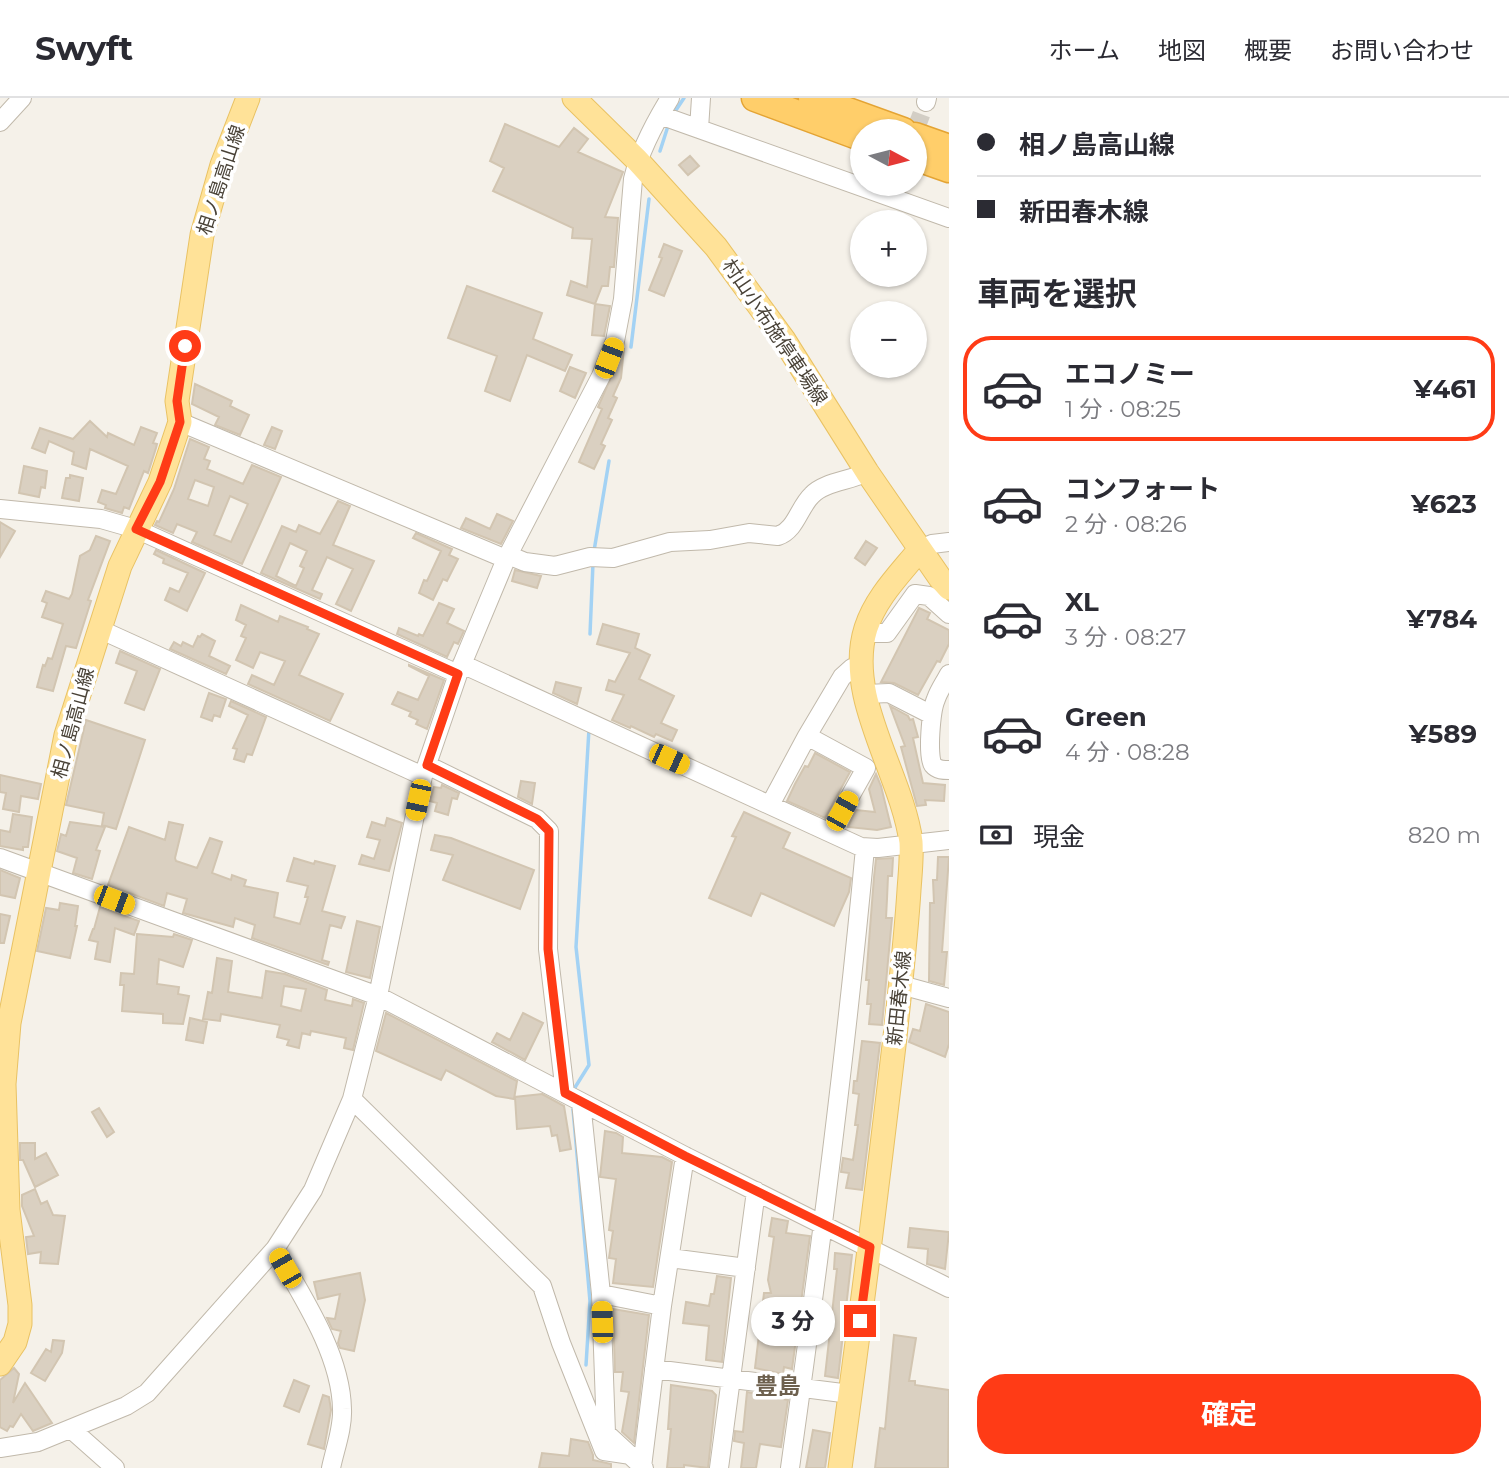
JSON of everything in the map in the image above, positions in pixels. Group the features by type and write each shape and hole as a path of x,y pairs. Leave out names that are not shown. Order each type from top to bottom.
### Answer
{"highway":[{"path":"755,98 850,133"},
{"path":"812,98 871,119"},
{"path":"928,141 949,148"},
{"path":"928,162 949,169"}],"main road":[{"name":"相ノ島高山線","path":"0,1364 15,1342 20,1324 8,1210 2,1084 9,1023 66,735 120,566 160,482 180,422 177,401 202,235 222,165 248,98"},
{"name":"村山小布施停車場線","path":"574,98 638,160 716,247 784,340 867,472 949,588"},
{"name":"新田春木線","path":"840,1468 901,985 911,845 901,800 871,716 866,694 863,667 865,633 885,591 920,549"}],"street":[{"path":"0,122 22,98"},
{"path":"0,1448 38,1442 126,1406 146,1393 275,1249 313,1190 352,1099 378,996 425,770 460,669 507,557 601,376 615,341 622,299 633,179 638,160 667,118 670,98"},
{"path":"699,129 701,98"},
{"path":"667,118 850,176"},
{"path":"905,196 949,218"},
{"path":"180,422 507,557 555,566 593,557 613,558 670,542 710,540 743,534 778,536 790,528 809,498 821,487 855,479 867,472"},
{"path":"0,509 101,519 136,529 865,848 949,840"},
{"path":"920,549 949,542"},
{"path":"865,633 887,633 915,594 929,596 949,614"},
{"path":"99,629 537,819 549,831 548,949 565,1093"},
{"path":"770,805 842,677 852,668 863,667"},
{"path":"949,674 935,699 932,715 932,764 936,768 949,770"},
{"path":"866,694 889,693 932,715"},
{"path":"807,736 866,768 830,832"},
{"path":"790,1468 852,998 865,848"},
{"path":"0,858 378,996 685,1156 949,1288"},
{"path":"901,985 949,999"},
{"path":"352,1099 542,1286 612,1468"},
{"path":"581,1102 601,1294 606,1433 639,1463"},
{"path":"639,1463 685,1156"},
{"path":"719,1468 756,1191"},
{"path":"275,1249 317,1322 339,1381 342,1411 331,1468"},
{"path":"670,1258 746,1268"},
{"path":"601,1294 662,1306"},
{"path":"654,1369 850,1394"},
{"path":"71,1429 115,1468"},
{"path":"604,1451 639,1463"}],"building":[{"path":"505,124 559,147 574,128 588,139 578,152 623,172 605,217 618,218 614,267 610,267 608,286 602,286 595,304 567,295 571,281 587,287 592,239 572,238 573,228 493,191 504,168 490,161"},
{"path":"690,156 699,166 688,175 679,165"},
{"path":"664,244 682,251 664,296 649,290 662,258 659,257"},
{"path":"467,286 542,313 533,339 572,355 565,371 527,355 510,401 485,391 497,356 448,338"},
{"path":"595,304 610,306 604,336 592,335"},
{"path":"624,348 621,378 613,396 617,398 608,418 612,420 601,444 605,446 594,469 579,462 602,409 598,407"},
{"path":"570,367 586,373 575,398 560,391"},
{"path":"195,384 232,401 230,406 249,415 240,435 215,425 219,417 192,404"},
{"path":"90,421 107,437 108,433 134,445 141,427 157,433 153,443 157,444 148,473 144,471 129,509 124,507 122,513 105,508 106,505 98,502 102,490 116,494 128,466 90,449 86,469 72,464 74,452 49,441 45,453 32,448 40,428 73,439"},
{"path":"272,427 282,431 275,449 264,445"},
{"path":"190,439 209,447 204,459 210,461 207,469 243,484 252,465 281,477 242,564 192,542 197,532 177,524 173,533 155,525 159,522 174,489","holes":["195,480 214,487 208,506 188,499","230,496 248,504 231,542 214,535"]},
{"path":"24,466 47,471 45,488 41,487 39,497 19,493"},
{"path":"70,475 83,478 79,501 62,498 66,478 70,478"},
{"path":"338,501 350,506 333,545 374,561 351,611 336,604 353,569 327,557 312,590 322,594 320,599 261,573 282,526 296,532 299,525 320,534","holes":["290,543 307,551 300,566 304,568 296,586 276,576"]},
{"path":"497,514 513,521 501,544 461,528 466,518 490,529"},
{"path":"0,522 15,531 0,557"},
{"path":"416,533 452,549 449,555 458,559 447,581 443,579 433,600 419,593 441,551 413,538"},
{"path":"96,536 110,541 88,600 91,601 76,648 66,646 53,691 37,687 43,665 45,666 48,658 52,659 63,624 42,617 47,603 42,601 46,591 69,599 80,556 90,550"},
{"path":"866,541 877,548 865,565 855,558"},
{"path":"156,550 205,573 187,611 165,600 170,588 179,592 188,573 163,563 164,559 154,554"},
{"path":"515,570 541,576 537,588 512,581"},
{"path":"439,603 454,609 447,623 464,631 458,644 454,642 447,657 397,634 399,628 423,636"},
{"path":"241,605 278,622 280,616 319,634 299,675 343,694 330,721 248,684 252,675 274,685 285,661 260,652 253,668 236,660 246,638 241,636 246,625 236,620"},
{"path":"919,608 930,613 927,619 949,630 949,644 918,695 894,683 881,682"},
{"path":"603,624 639,634 635,648 650,655 639,679 674,696 661,723 677,730 672,741 656,734 654,737 612,720 624,695 606,690 609,680 615,682 630,653 597,644"},
{"path":"202,634 215,641 209,656 230,666 226,674 170,649 174,642 181,646 183,642 193,647 198,636"},
{"path":"120,651 160,669 144,710 125,703 137,671 116,663"},
{"path":"409,665 444,680 427,729 416,724 418,720 409,716 411,712 392,704 398,692 418,700 429,676"},
{"path":"556,682 581,688 577,704 553,693"},
{"path":"209,693 226,699 220,717 214,715 212,721 201,717"},
{"path":"231,701 266,717 252,755 247,754 244,762 234,759 237,749 233,748 248,715 229,706"},
{"path":"890,706 908,716 910,720 913,719 918,737 913,738 923,783 945,785 944,801 925,800 926,805 917,806 901,747 905,746"},
{"path":"86,720 145,740 116,829 102,825 104,813 66,805"},
{"path":"815,753 850,772 825,818 787,801"},
{"path":"876,774 891,827 877,830 848,827 856,810 875,812 869,789"},
{"path":"0,775 41,784 38,799 21,796 19,812 3,809 6,793 0,792"},
{"path":"521,781 535,783 532,804 518,797"},
{"path":"442,785 459,793 457,799 452,798 448,815 435,811 437,803 430,801 434,787 441,788"},
{"path":"744,812 790,833 783,848 851,878 849,892 834,926 761,893 751,916 709,898"},
{"path":"13,814 32,817 28,847 23,847 23,850 0,846 0,830 10,832"},
{"path":"387,818 402,823 389,871 359,864 362,855 374,859 380,840 367,837 372,822 385,826"},
{"path":"70,822 105,827 96,850 100,851 92,879 73,873 77,858 57,851 61,834 66,836"},
{"path":"169,822 183,825 176,861 197,868 210,838 222,842 212,873 231,880 232,875 246,880 244,886 278,893 274,917 300,924 308,897 305,897 308,886 287,881 294,858 335,866 322,911 345,917 341,928 330,925 322,960 329,962 328,965 252,938 255,925 235,918 233,927 183,913 187,899 167,893 164,906 108,885 129,827 165,840"},
{"path":"435,835 451,838 534,870 520,909 443,880 453,855 431,850"},
{"path":"938,857 949,857 942,952 947,952 944,985 929,981 930,903 934,903 933,880 937,880"},
{"path":"893,858 892,876 888,876 886,918 892,918 882,1025 869,1024 871,1004 867,1004 869,980 866,980 876,859"},
{"path":"0,870 20,878 15,898 0,895"},
{"path":"60,903 78,906 70,958 37,951 46,908 59,910"},
{"path":"100,907 139,921 134,935 115,928 110,962 95,959 98,942 89,940"},
{"path":"0,914 10,916 4,943 0,943"},
{"path":"357,921 380,927 370,978 346,972"},
{"path":"137,934 173,937 174,934 192,940 183,967 159,959 157,984 179,987 178,994 189,996 183,1024 163,1023 163,1014 122,1011 124,985 120,985 121,973 134,974"},
{"path":"217,958 232,961 228,992 262,998 266,971 285,974 327,990 325,1000 352,1006 353,999 364,1003 353,1050 344,1048 346,1038 311,1031 310,1035 302,1033 299,1048 287,1045 289,1040 277,1037 280,1025 221,1014 220,1021 203,1019 208,992 212,993","holes":["284,986 306,989 301,1011 281,1006"]},
{"path":"926,1004 949,1012 949,1044 945,1057 909,1042 913,1029 920,1031"},
{"path":"386,1013 517,1081 514,1099 496,1096 446,1070 441,1080 376,1051"},
{"path":"523,1013 543,1023 525,1060 492,1042 497,1033 510,1040"},
{"path":"190,1018 207,1022 203,1043 186,1040"},
{"path":"862,1041 880,1043 862,1190 846,1188 849,1173 841,1172 843,1158 853,1160 859,1094 853,1093"},
{"path":"542,1094 564,1106 571,1149 560,1151 557,1135 552,1136 550,1126 517,1129 515,1097"},
{"path":"99,1108 114,1132 107,1137 92,1112"},
{"path":"605,1131 623,1137 622,1153 662,1157 672,1162 653,1287 613,1283 616,1259 609,1258 613,1231 609,1230 616,1179 600,1177"},
{"path":"20,1143 35,1143 35,1159 46,1153 58,1175 35,1187 23,1160 20,1160"},
{"path":"35,1189 41,1204 47,1201 53,1215 65,1216 58,1264 40,1263 41,1252 28,1254 26,1237 34,1236 22,1206 22,1195"},
{"path":"772,1218 788,1221 786,1233 810,1236 792,1369 784,1367 783,1374 755,1368 764,1293 771,1293 768,1280 774,1237 769,1236"},
{"path":"910,1228 949,1232 945,1269 927,1264 928,1249 908,1247"},
{"path":"835,1253 852,1255 838,1378 825,1376 837,1269 834,1269"},
{"path":"360,1273 365,1300 354,1351 340,1348 338,1343 341,1331 332,1329 327,1318 335,1319 340,1294 318,1299 314,1282"},
{"path":"717,1276 731,1278 722,1362 706,1360 709,1326 683,1323 686,1302 709,1306"},
{"path":"613,1309 649,1315 634,1443 622,1432 629,1392 621,1391 623,1372 615,1372"},
{"path":"894,1335 916,1338 909,1381 915,1381 915,1385 949,1390 948,1468 875,1468 880,1428 885,1429"},
{"path":"53,1340 64,1341 62,1353 45,1381 31,1373 46,1349 51,1352"},
{"path":"14,1368 19,1374 13,1403 25,1383 52,1423 33,1431 21,1414 7,1431 0,1427 0,1380"},
{"path":"294,1380 309,1386 299,1412 284,1406"},
{"path":"671,1385 712,1391 716,1395 708,1468 684,1465 684,1468 667,1468 671,1429 668,1429"},
{"path":"747,1392 788,1400 781,1447 760,1444 756,1468 741,1468 744,1443 734,1441 735,1431 743,1432"},
{"path":"323,1395 329,1397 331,1410 324,1449 308,1444"},
{"path":"813,1430 830,1433 825,1468 806,1468"},
{"path":"571,1439 588,1442 593,1460 611,1464 611,1468 539,1468 542,1453 569,1456"}],"waterway":[{"path":"674,113 684,98"},
{"path":"660,151 669,123"},
{"path":"631,347 649,199"},
{"path":"594,551 609,461"},
{"path":"590,634 593,563"},
{"path":"574,1089 589,1065 576,947 589,729"},
{"path":"573,1109 590,1301 586,1365"}],"tunnel":[{"path":"920,119 926,102"}],"district":[{"name":"豊島","path":"778,1386"}],"route":[{"path":"185,346 177,401 180,422 160,482 136,529 458,674 427,765 537,819 549,831 548,949 565,1093 685,1156 870,1247 860,1321"}]}
